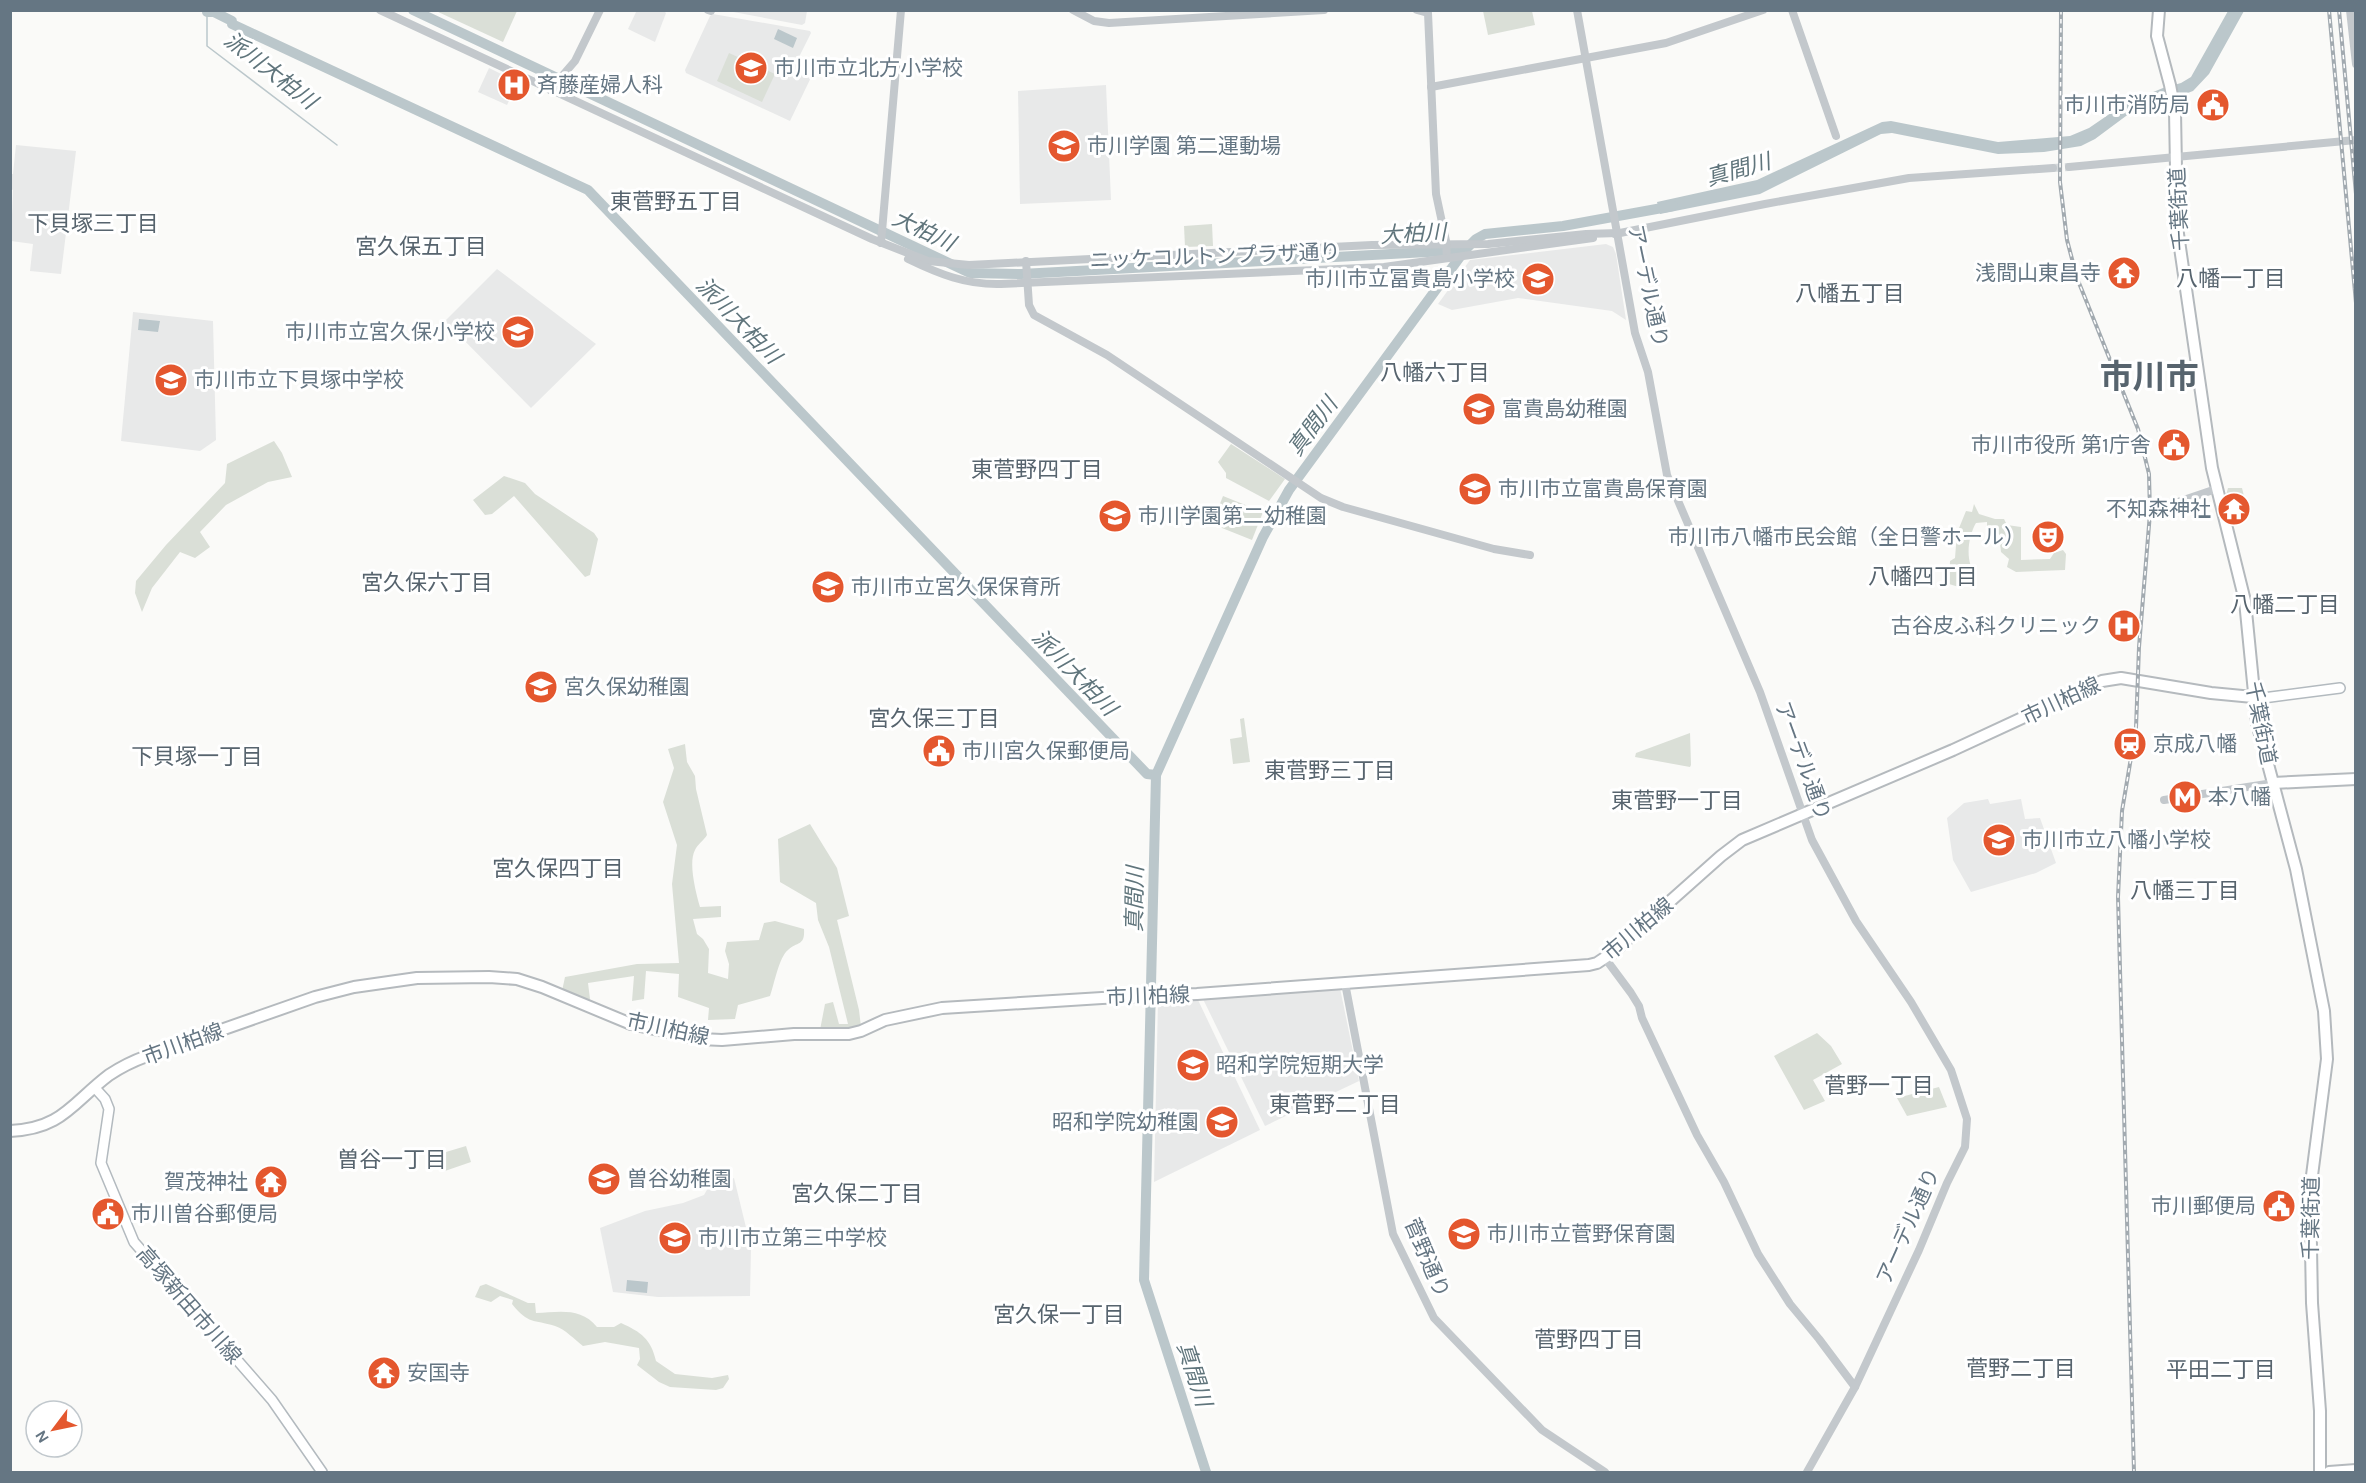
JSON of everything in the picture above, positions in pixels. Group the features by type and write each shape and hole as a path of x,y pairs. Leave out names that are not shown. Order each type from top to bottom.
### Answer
{"main road":[{"name":"千葉街道","path":"2159,10 2157,36 2174,102 2177,227 2216,489 2246,601 2253,697 2260,734 2304,902 2322,996 2327,1059 2310,1191 2312,1301 2320,1411 2320,1473"},
{"name":"市川柏線","path":"10,1131 34,1128 54,1122 129,1063 315,997 354,987 417,978 516,979 542,987 631,1024 711,1040 785,1034 849,1034 885,1020 942,1008 1150,996 1589,965 1605,958 1731,848 1755,833 1803,815 2048,708 2107,679 2121,678 2212,694 2253,697"},
{"path":"2253,697 2264,698 2340,688"},
{"path":"2273,783 2355,779"},
{"name":"高塚新田市川線","path":"95,1088 105,1099 109,1109 101,1163 134,1242 272,1400 322,1473"},
{"path":"2329,1473 2355,1470"}],"street":[{"name":"ニッケコルトンプラザ通り","path":"380,10 882,240 899,254 935,272 963,281 987,284 1028,280 1384,267 1586,240 1909,178 2053,168"},
{"path":"553,88 579,54 600,10"},
{"path":"882,240 901,10"},
{"path":"1073,10 1094,21 1109,23 1324,10"},
{"path":"1417,10 1428,13 1436,194 1450,246 1450,258"},
{"name":"アーデル通り","path":"1577,10 1635,333 1648,372 1667,475 1755,681 1820,856 1856,921 1911,1002 1951,1070 1967,1119 1965,1147 1855,1387 1807,1473"},
{"path":"1431,87 1666,43 1763,10"},
{"path":"1792,10 1836,136"},
{"path":"2350,10 2355,64"},
{"path":"2069,167 2355,140"},
{"name":"ニッケコルトンプラザ通り","path":"891,247 939,264 981,264 1372,245 1450,246 1618,233"},
{"path":"1027,263 1029,305 1034,315 1107,355 1328,502 1494,549 1530,555"},
{"path":"2160,508 2216,489"},
{"path":"2164,800 2273,783"},
{"path":"1605,958 1638,1005 1697,1135 1724,1182 1758,1254 1790,1304 1855,1387"},
{"name":"菅野通り","path":"1345,983 1393,1234 1434,1318 1542,1430 1605,1473"}],"shaded area":[{"path":"517,10 503,42 436,11"},
{"path":"637,10 666,13 655,42 628,29"},
{"path":"807,10 805,23 802,25 728,11"},
{"path":"1483,11 1532,11 1535,25 1488,35"},
{"path":"2228,11 2244,11 2209,74 2193,91 2126,116 2095,139 2081,146 2044,152 1998,154 1892,133 1881,134 1760,194 1660,214 1657,202 1757,180 1882,122 1891,121 1998,142 2070,136 2089,128 2124,104 2181,83 2191,77"},
{"name":"市川市立北方小学校","path":"713,14 810,31 799,57 817,65 790,121 686,73 685,70"},
{"path":"778,29 797,38 793,48 774,39"},
{"path":"729,53 775,74 762,102 717,81"},
{"path":"489,68 518,82 507,105 478,92"},
{"name":"市川学園 第二運動場","path":"1106,85 1111,200 1020,204 1018,91"},
{"path":"16,145 76,151 61,274 30,271 33,244 11,241 13,190 11,189 11,174 13,174"},
{"path":"1212,224 1213,246 1185,247 1184,226"},
{"name":"市川市立冨貴島小学校","path":"1606,244 1613,247 1616,254 1626,320 1612,311 1518,298 1452,310 1438,304 1470,260"},
{"name":"市川市立宮久保小学校","path":"497,269 596,344 531,408 445,321"},
{"name":"市川市立下貝塚中学校","path":"133,312 213,321 216,440 200,451 121,441"},
{"path":"139,319 160,321 158,332 138,330"},
{"path":"274,441 292,477 268,482 226,505 200,532 210,547 195,558 180,552 152,588 142,612 135,593 136,581 166,545 225,483 227,464"},
{"path":"1231,444 1285,479 1269,501 1226,478 1226,473 1218,462"},
{"path":"504,476 525,483 535,494 594,533 598,539 590,575 585,577 514,496 492,514 485,515 473,500"},
{"path":"2228,488 2242,488 2249,516 2231,518 2226,495"},
{"path":"1223,496 1263,512 1252,540 1212,524"},
{"path":"1974,504 1979,514 2004,519 2007,525 2021,527 2021,560 2050,559 2054,553 2063,550 2066,554 2065,570 2016,572 2007,567 2009,559 2001,552 1999,534 1987,533 1987,522 1976,523 1971,535 1969,550 1970,564 1977,575 1975,582 1969,582 1962,588 1949,584 1950,561 1955,558 1957,533 1966,511 1972,512"},
{"path":"1244,718 1250,762 1233,764 1230,739 1242,737 1240,719"},
{"path":"1690,733 1690,767 1635,757 1636,753"},
{"path":"685,744 687,762 695,776 707,835 696,848 693,856 692,870 695,886 700,907 721,906 721,917 693,919 697,934 709,949 708,973 728,979 729,964 725,951 727,942 759,940 764,923 775,921 804,929 802,941 788,950 782,959 770,996 738,1005 735,1019 708,1020 709,1008 678,997 679,974 646,971 644,999 632,1001 634,976 588,983 590,999 586,1001 562,991 565,977 637,964 679,963 672,884 677,845 663,802 674,768 668,749"},
{"name":"市川市立八幡小学校","path":"1988,799 1990,804 2021,799 2025,819 2040,818 2056,863 2036,873 1971,892 1953,860 1947,818 1964,803"},
{"path":"810,824 837,868 849,916 837,920 861,1027 820,1030 825,1004 833,1002 839,1024 848,1024 829,947 818,920 816,903 780,882 778,839"},
{"path":"1340,988 1359,1081 1265,1126 1202,997"},
{"name":"昭和学院短期大学","path":"1198,1000 1260,1130 1154,1182 1158,1001"},
{"path":"1817,1033 1831,1046 1842,1064 1813,1080 1825,1101 1804,1110 1774,1056"},
{"path":"1939,1087 1947,1107 1907,1116 1897,1098"},
{"path":"466,1146 471,1162 442,1172 436,1155"},
{"name":"市川市立第三中学校","path":"734,1178 751,1248 750,1296 658,1297 613,1292 600,1228 645,1211 683,1203 704,1195 708,1188"},
{"path":"627,1280 648,1282 647,1293 626,1291"},
{"path":"486,1284 528,1303 535,1303 536,1313 569,1312 584,1316 597,1327 614,1327 621,1323 628,1326 640,1333 648,1342 656,1361 675,1374 712,1378 728,1375 729,1379 723,1388 716,1390 670,1387 659,1382 637,1365 640,1359 639,1348 605,1342 583,1346 559,1327 527,1318 512,1304 513,1300 500,1296 491,1302 475,1297 480,1286"}],"waterway":[{"name":"派川大柏川","path":"207,10 207,46 337,145"},
{"name":"大柏川","path":"413,10 970,273 1021,274 1465,250"},
{"name":"派川大柏川","path":"207,12 214,12 232,21 232,24 588,190 1147,774 1156,775"},
{"name":"真間川","path":"1206,1472 1144,1280 1156,775 1263,537 1289,490 1465,250 1485,234 1563,226 1673,206"}],"tunnel":[{"path":"2053,168 2069,167"}],"railway":[{"path":"2061,10 2060,182 2067,240 2077,278 2138,429 2149,474 2150,513 2139,647 2136,728 2122,811 2118,897 2134,1472"},
{"path":"2329,10 2356,303"},
{"path":"2339,10 2356,194"}],"place":[{"name":"市川市立北方小学校","path":"751,68"},
{"name":"斉藤産婦人科","path":"514,85"},
{"name":"市川市消防局","path":"2213,105"},
{"name":"市川学園 第二運動場","path":"1064,146"},
{"name":"浅間山東昌寺","path":"2124,273"},
{"name":"市川市立冨貴島小学校","path":"1538,279"},
{"name":"市川市立宮久保小学校","path":"518,332"},
{"name":"市川市立下貝塚中学校","path":"171,380"},
{"name":"富貴島幼稚園","path":"1479,409"},
{"name":"市川市役所 第1庁舎","path":"2174,445"},
{"name":"市川市立富貴島保育園","path":"1475,489"},
{"name":"不知森神社","path":"2234,509"},
{"name":"市川学園第二幼稚園","path":"1115,516"},
{"name":"市川市八幡市民会館（全日警ホール）","path":"2048,537"},
{"name":"市川市立宮久保保育所","path":"828,587"},
{"name":"古谷皮ふ科クリニック","path":"2124,626"},
{"name":"宮久保幼稚園","path":"541,687"},
{"name":"京成八幡","path":"2130,744"},
{"name":"市川宮久保郵便局","path":"939,751"},
{"name":"本八幡","path":"2185,797"},
{"name":"市川市立八幡小学校","path":"1999,840"},
{"name":"昭和学院短期大学","path":"1193,1065"},
{"name":"昭和学院幼稚園","path":"1222,1122"},
{"name":"曽谷幼稚園","path":"604,1179"},
{"name":"賀茂神社","path":"271,1182"},
{"name":"市川郵便局","path":"2279,1206"},
{"name":"市川曽谷郵便局","path":"108,1214"},
{"name":"市川市立菅野保育園","path":"1464,1234"},
{"name":"市川市立第三中学校","path":"675,1238"},
{"name":"安国寺","path":"384,1373"}],"district":[{"name":"東菅野五丁目","path":"676,201"},
{"name":"下貝塚三丁目","path":"93,223"},
{"name":"宮久保五丁目","path":"421,246"},
{"name":"八幡一丁目","path":"2231,278"},
{"name":"八幡五丁目","path":"1850,293"},
{"name":"八幡六丁目","path":"1435,372"},
{"name":"市川市","path":"2149,376"},
{"name":"東菅野四丁目","path":"1037,469"},
{"name":"八幡四丁目","path":"1923,576"},
{"name":"宮久保六丁目","path":"427,582"},
{"name":"八幡二丁目","path":"2285,604"},
{"name":"宮久保三丁目","path":"934,718"},
{"name":"下貝塚一丁目","path":"197,756"},
{"name":"東菅野三丁目","path":"1330,770"},
{"name":"東菅野一丁目","path":"1677,800"},
{"name":"宮久保四丁目","path":"558,868"},
{"name":"八幡三丁目","path":"2185,890"},
{"name":"菅野一丁目","path":"1879,1085"},
{"name":"東菅野二丁目","path":"1335,1104"},
{"name":"曽谷一丁目","path":"392,1159"},
{"name":"宮久保二丁目","path":"857,1193"},
{"name":"宮久保一丁目","path":"1059,1314"},
{"name":"菅野四丁目","path":"1589,1339"},
{"name":"菅野二丁目","path":"2021,1368"},
{"name":"平田二丁目","path":"2221,1369"}]}
